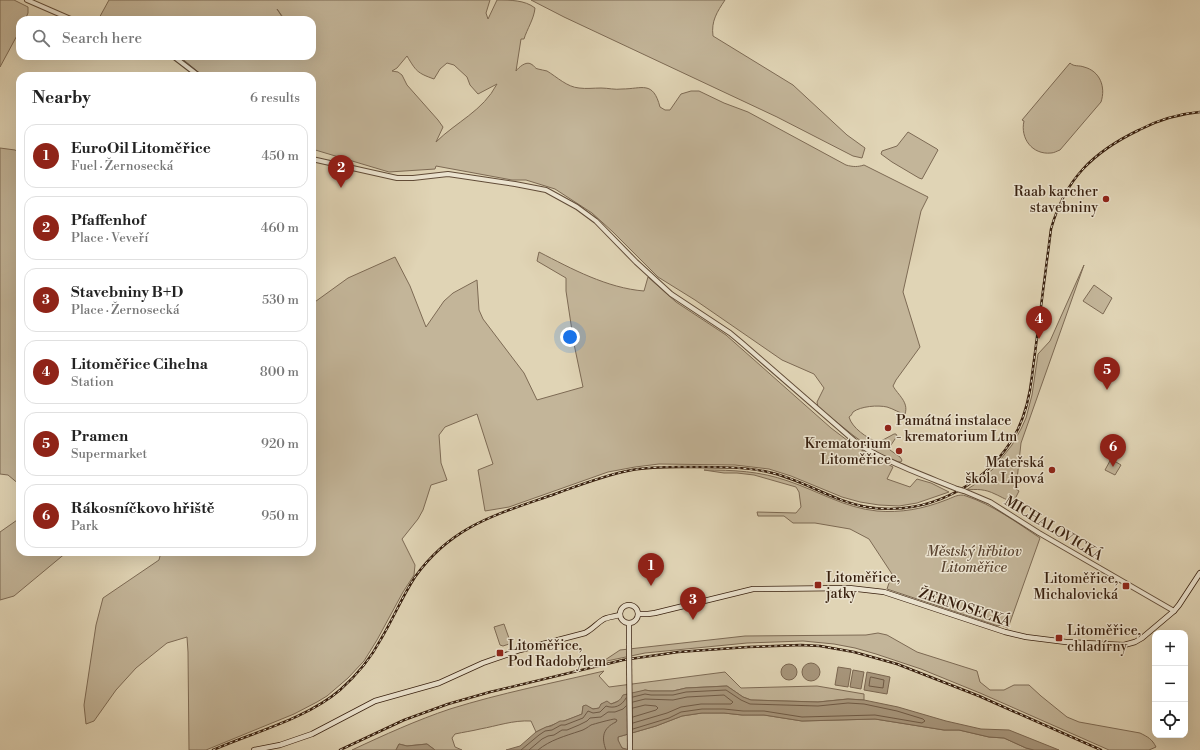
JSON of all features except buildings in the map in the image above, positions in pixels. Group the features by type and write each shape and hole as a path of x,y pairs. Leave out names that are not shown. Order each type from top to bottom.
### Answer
{"main road":[{"name":"ŽERNOSECKÁ","path":"639,614 655,613 753,589 849,588 884,592 1005,632 1026,637 1066,642 1128,644 1142,638 1174,611 1200,573"},
{"path":"627,605 633,606 638,610 639,614 637,620 629,624 623,621 620,615 622,609 627,605"},
{"path":"254,750 280,745 312,734 375,701 395,694 439,683 483,663 520,650 585,633 603,620 620,615"},
{"path":"629,624 630,750"}],"street":[{"path":"27,0 63,16"},
{"path":"178,60 194,72"},
{"name":"MICHALOVICKÁ","path":"316,160 397,178 448,174 546,190 577,207 596,221 636,262 671,294 742,343 858,444 876,455 896,464 990,502 1046,537 1174,611"}],"green space":[{"path":"0,0 14,0 28,7 28,13 27,16 16,16 16,37 0,67"},
{"path":"109,0 490,0 486,13 488,19 497,0 512,0 527,3 535,8 524,39 521,39 516,71 523,65 529,63 537,69 547,71 566,84 575,87 650,89 657,98 660,107 665,110 670,110 681,94 691,91 699,91 748,112 846,165 864,165 928,197 921,211 903,292 920,347 893,386 906,406 905,414 887,407 874,406 856,410 849,417 853,425 860,432 877,442 896,434 897,436 889,448 900,457 902,460 901,462 878,453 818,407 817,402 824,388 814,374 782,360 695,300 658,277 592,213 555,189 526,180 512,180 436,166 435,169 389,172 316,150 316,72 198,72 184,60 316,60 316,16 282,16 277,9 281,16 100,16","holes":["407,56 420,73 434,79 440,69 447,63 454,65 467,77 470,85 478,94 497,84 477,109 436,142 443,127 407,85 402,75 398,72 392,71 397,68"]},
{"path":"531,0 725,0 714,21 713,36 793,85 847,135 865,148 862,158 853,156 777,117"},
{"path":"1070,63 1090,69 1098,76 1103,91 1101,102 1060,150 1051,153 1044,153 1033,148 1029,144 1024,133 1024,121 1022,120"},
{"path":"908,132 938,150 922,179 881,154 882,151 897,146"},
{"path":"0,148 16,151 16,482 8,475 0,474"},
{"path":"539,252 590,277 630,289 644,291 648,277 676,302 726,335 831,428 856,447 893,467 887,479 910,487 917,479 931,483 949,492 917,503 899,506 879,505 842,497 791,476 769,469 735,465 659,464 608,472 509,507 485,511 478,470 493,464 477,414 445,427 439,435 441,463 447,480 431,485 423,510 418,519 402,539 415,565 414,575 364,661 348,678 327,696 294,714 206,750 189,750 187,637 167,643 136,668 116,690 94,721 86,724 84,705 96,625 103,598 159,560 160,556 316,556 316,301 348,278 395,257 410,286 426,327 444,301 453,293 477,280 479,310 483,319 524,373 537,400 583,387 574,344 566,291 566,278 537,261"},
{"path":"1084,265 1021,443 1016,489 1019,491 1014,501 1007,500 984,490 966,490 977,483 993,469 1012,445 1021,429 1026,418 1032,395 1038,354 1050,341"},
{"path":"1094,285 1112,298 1103,314 1083,301"},
{"path":"1111,459 1121,465 1115,475 1105,470"},
{"name":"Městský hřbitov Litoměřice","path":"704,470 736,471 767,475 799,485 843,503 877,511 912,510 963,495 995,509 1040,538 1008,628 1001,625 998,626 887,589 892,574 869,539 850,529 815,523 793,523 784,516 758,516 757,512 796,513 801,507 799,492 796,487 754,475"},
{"path":"16,521 16,556 62,556 14,596 0,600 0,532"},
{"path":"504,624 510,641 509,644 503,646 500,645 494,627"},
{"path":"878,633 887,635 917,652 977,671 980,682 990,690 1004,690 1014,685 1029,685 1067,717 1079,722 1140,733 1150,738 1156,747 1149,750 1109,750 980,693 921,669 876,654 834,644 803,641 747,643 645,653 602,662 620,650 745,636 866,635"},
{"path":"604,671 599,676 609,687 725,672 741,688 817,686 864,694 864,700 848,699 818,702 751,700 743,697 727,686 686,688 673,691 645,690 611,704 601,704 600,708 593,709 583,706 582,714 536,732 531,721 524,721 511,722 455,734 452,738 455,747 462,750 435,750 427,744 407,746 399,744 396,750 352,750 388,733 469,703"},
{"path":"702,713 764,715 802,721 875,719 944,730 959,730 989,737 1004,738 1034,750 629,750 622,748 618,740 618,737 656,726 682,716"}],"water":[{"path":"811,663 815,664 819,668 819,676 815,680 811,681 807,680 803,676 802,672 803,668 807,664"},
{"path":"786,664 792,664 797,669 795,678 792,680 786,680 781,675 781,669"},
{"path":"838,667 851,669 848,687 835,685"},
{"path":"853,670 864,672 861,689 850,687"},
{"path":"867,672 890,677 887,694 864,690"},
{"path":"727,686 743,697 751,700 818,702 848,699 864,700 898,707 946,721 981,729 1009,730 1059,750 1034,750 1004,738 989,737 959,730 944,730 875,719 802,721 764,715 702,713 682,716 656,726 618,737 622,748 629,750 506,750 520,746 536,732 546,727 582,714 583,706 586,705 593,709 599,708 601,704 607,701 611,704 621,699 623,695 645,690 673,691 686,688"},
{"path":"399,744 407,746 427,744 435,750 396,750"}],"railway":[{"path":"213,750 296,717 312,709 340,690 358,672 373,653 410,585 429,559 444,545 461,533 495,515 514,508 593,480 632,470 657,467 724,467 759,470 781,475 854,504 890,509 913,507 935,501 955,492 974,480 991,466 1006,449 1021,423 1029,396 1051,229 1064,196 1083,169 1108,148 1146,126 1161,120 1184,114 1200,112"},
{"path":"340,750 404,720 448,704 490,692 623,660 678,652 801,645 820,646 854,652 897,664 979,696 1101,750"}],"place":[{"name":"Pfaffenhof","path":"341,188"},
{"name":"Raab karcher stavebniny","path":"1106,199"},
{"name":"Litoměřice Cihelna","path":"1039,339"},
{"name":"Pramen","path":"1107,390"},
{"name":"Památná instalace - krematorium Ltm","path":"888,428"},
{"name":"Krematorium Litoměřice","path":"899,451"},
{"name":"Rákosníčkovo hřiště","path":"1113,467"},
{"name":"Mateřská škola Lipová","path":"1052,470"},
{"name":"Litoměřice, jatky","path":"818,585"},
{"name":"EuroOil Litoměřice","path":"651,586"},
{"name":"Litoměřice, Michalovická","path":"1126,586"},
{"name":"Stavebniny B+D","path":"693,620"},
{"name":"Litoměřice, chladírny","path":"1059,638"},
{"name":"Litoměřice, Pod Radobýlem","path":"500,653"}]}
